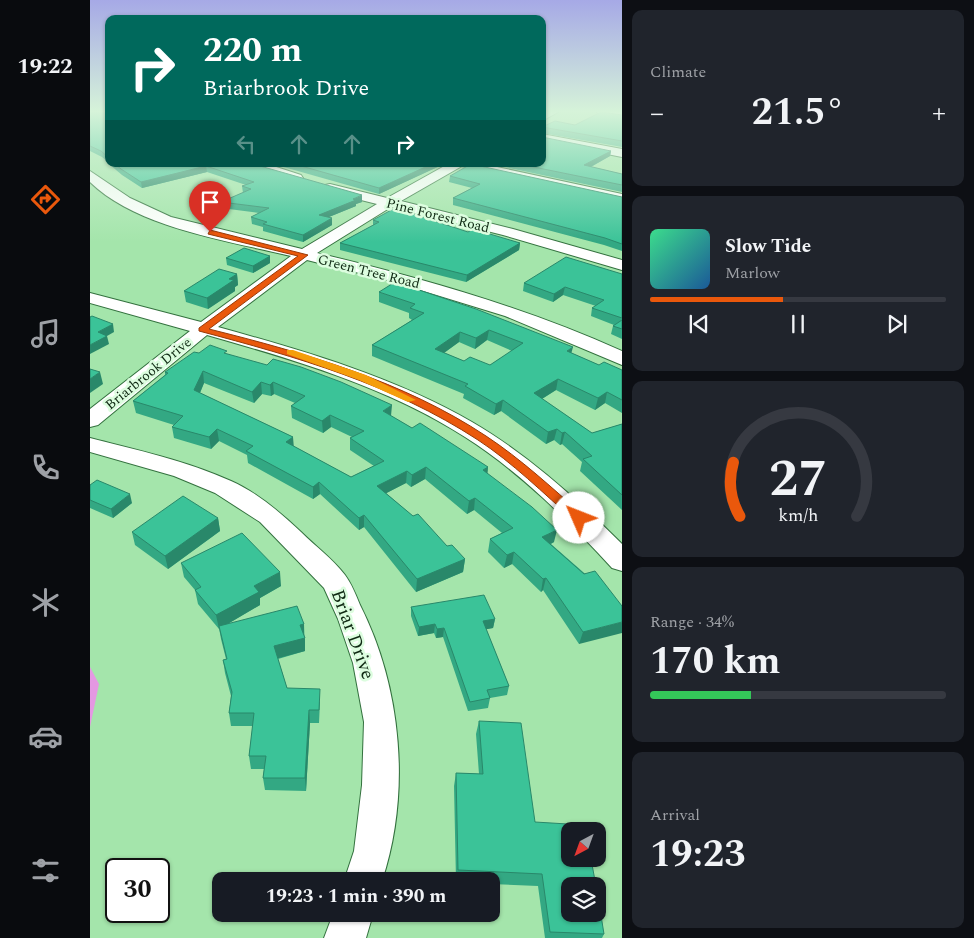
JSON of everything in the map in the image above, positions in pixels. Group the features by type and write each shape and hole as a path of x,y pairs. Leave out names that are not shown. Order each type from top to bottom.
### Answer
{"street":[{"name":"Pine Forest Road","path":"264,167 311,182 508,232 622,265"},
{"name":"Briarbrook Drive","path":"90,420 202,330 304,255 388,203 452,167"},
{"path":"481,167 622,198"},
{"name":"Green Tree Road","path":"90,174 112,194 134,207 166,220 484,302 539,322 622,359"},
{"path":"90,298 296,354 362,378 425,406 482,438 523,469 566,505 622,561"},
{"name":"Briar Drive","path":"90,445 182,471 224,488 269,516 335,582 352,619 368,663 381,722 380,785 373,851 366,872"},
{"path":"345,938 350,922"}],"shaded area":[{"path":"90,667 99,684 90,727"}],"building":[{"path":"546,155 604,155 584,165 622,174 622,185 534,167 546,167"},
{"path":"119,167 202,167 141,182"},
{"path":"209,167 264,167 362,195 353,199 356,200 319,215 332,218 303,235 263,224 267,222 251,217 269,208 221,202 251,189 242,186 254,182"},
{"path":"305,167 425,167 379,188"},
{"path":"466,167 485,167 622,197 622,244 453,198 480,184 450,176"},
{"path":"395,208 468,232 473,229 520,243 467,275 340,243 379,222 373,220"},
{"path":"244,248 270,256 253,266 226,258"},
{"path":"566,257 622,274 622,318 592,308 604,300 565,287 554,294 524,283"},
{"path":"219,269 237,274 229,279 234,280 207,298 184,291"},
{"path":"395,282 476,309 573,347 567,351 599,365 604,362 622,370 622,400 607,392 598,398 558,379 534,393 592,433 622,424 622,495 583,459 592,456 565,432 562,433 557,429 548,432 503,400 496,404 465,386 468,384 372,345 424,313 410,308 415,304 379,292","holes":["489,330 523,343 490,365 470,357 464,361 435,349 460,332 476,338"]},
{"path":"92,316 113,324 98,332 107,336 90,345 90,317"},
{"path":"622,320 622,329 613,326"},
{"path":"210,345 227,351 224,353 267,365 273,359 341,382 392,405 383,411 412,428 420,423 488,467 483,470 532,507 557,530 542,537 584,574 595,571 622,606 622,622 583,632 546,578 543,579 514,552 507,555 490,539 513,528 475,498 469,501 426,467 412,475 407,471 377,486 413,516 418,514 447,546 452,545 465,559 417,579 364,515 359,518 319,482 313,487 246,451 253,446 217,429 209,437 172,427 183,416 133,401 168,373 165,372 194,352 199,353","holes":["203,371 252,392 261,382 270,385 273,382 305,396 291,406 322,421 330,415 364,431 350,438 384,461 351,477 286,442 293,437 194,390"]},
{"path":"90,369 100,372 90,379"},
{"path":"97,480 130,494 111,509 90,500 90,485"},
{"path":"183,496 218,518 165,556 132,532"},
{"path":"242,533 280,572 254,586 259,592 216,615 195,590 201,587 181,563"},
{"path":"484,595 495,619 483,621 509,686 487,690 490,698 470,702 444,628 437,629 435,624 419,627 411,607"},
{"path":"297,606 304,624 300,625 305,638 274,646 287,688 320,689 319,710 309,710 305,778 263,778 266,756 249,756 254,713 229,713 232,692 223,660 227,659 219,626"},
{"path":"479,721 521,723 535,822 561,824 561,868 593,868 594,877 561,877 561,922 602,922 604,934 550,932 542,874 458,870 456,773 483,774"}],"slow traffic":[{"path":"290,352 362,378 411,400"}],"route":[{"path":"210,232 304,255 202,330 296,354 362,378 425,406 482,438 523,469 579,518"}]}
